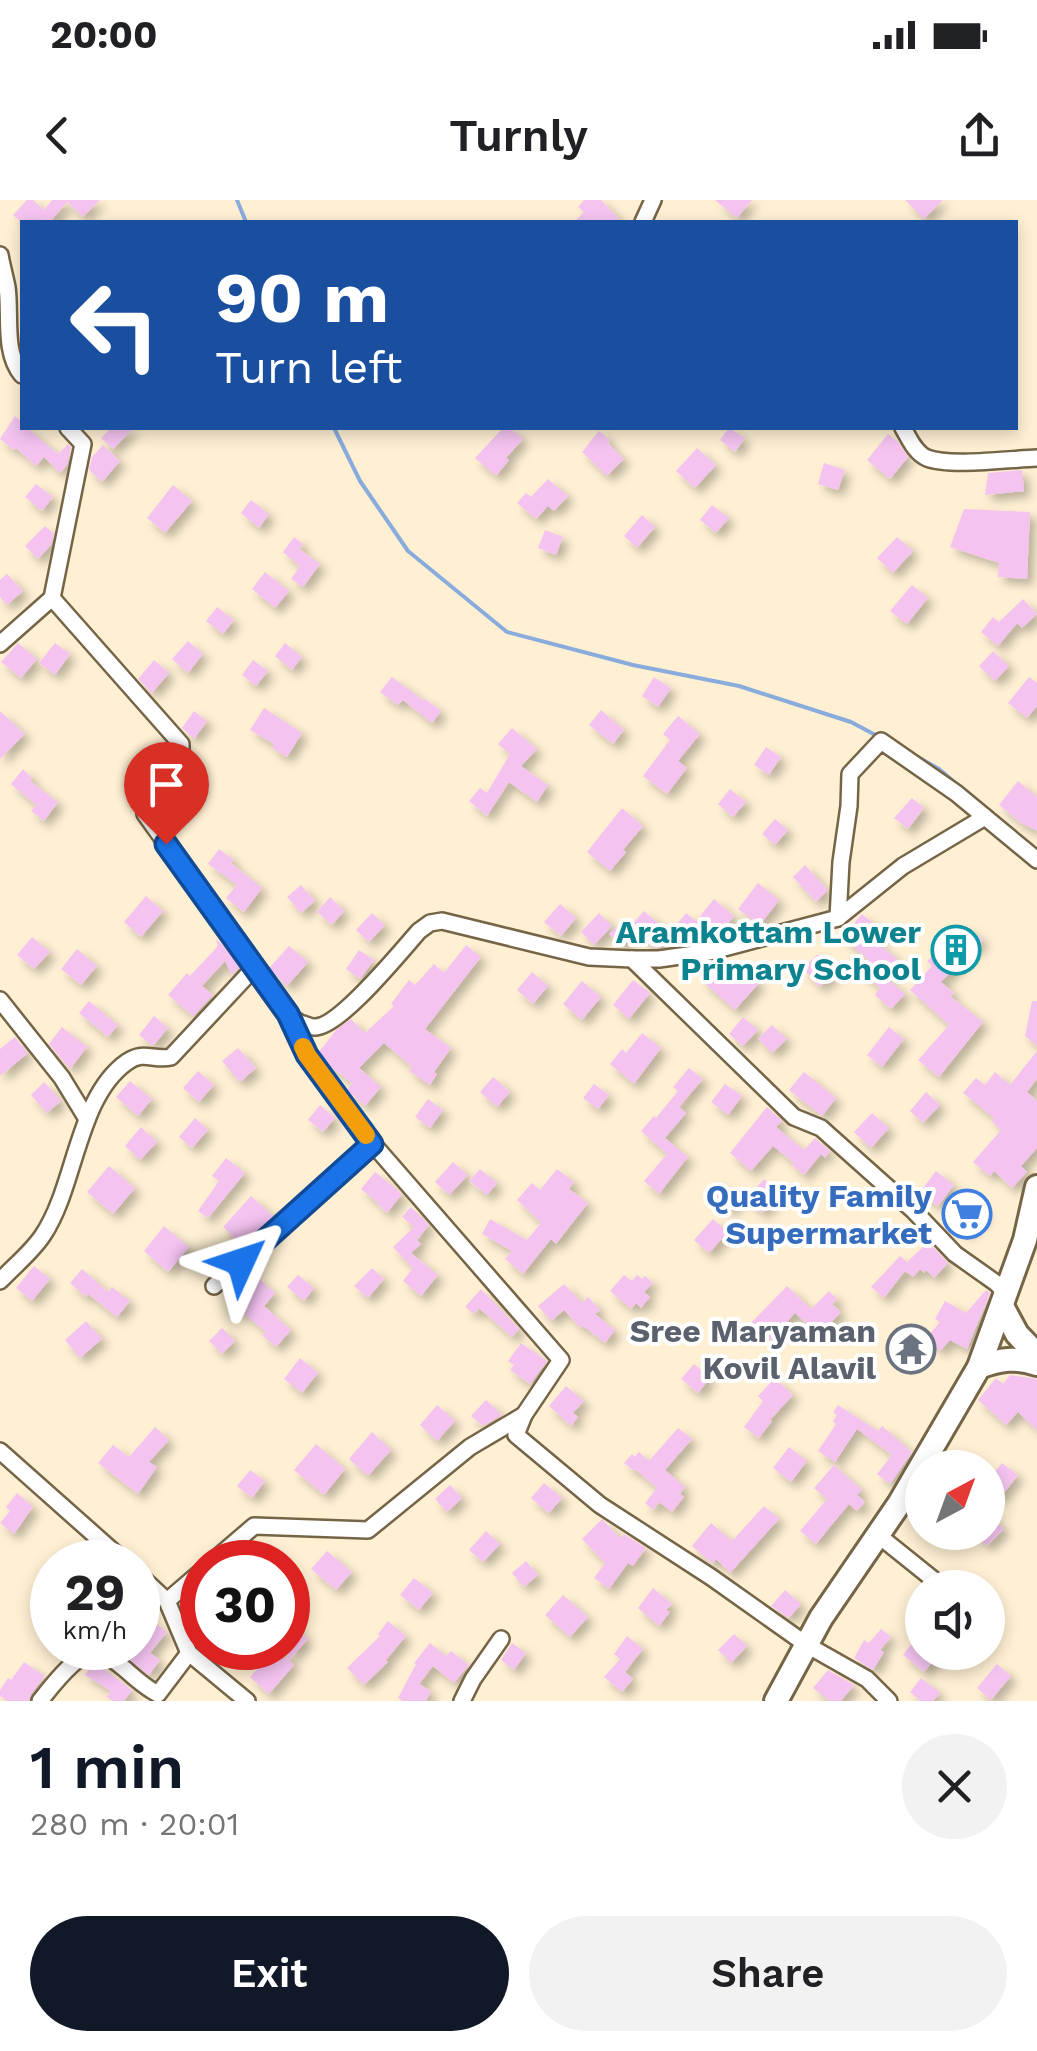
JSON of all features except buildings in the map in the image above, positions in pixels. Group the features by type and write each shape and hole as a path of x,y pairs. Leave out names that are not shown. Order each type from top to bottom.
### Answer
{"main road":[{"path":"776,1701 821,1618 878,1535 980,1367 1026,1240 1037,1187"},
{"path":"1005,1301 1017,1334 1037,1355"},
{"path":"980,1367 1012,1359 1037,1364"}],"street":[{"path":"0,255 12,352 20,372"},
{"path":"0,644 52,598 82,444 70,430"},
{"path":"903,430 916,450 927,458 961,462 1037,458"},
{"path":"52,598 181,744 181,769 144,814 288,1014 307,1055 372,1144 562,1360 524,1415 516,1435 600,1505 806,1644 868,1678 890,1701"},
{"path":"838,918 850,774 881,741 956,793 1037,860"},
{"path":"288,1014 315,1028 325,1024 362,996 430,923 442,921 589,957 660,959 709,952 838,918 903,866 985,817"},
{"path":"632,959 794,1117 821,1128 914,1211 955,1254 996,1283 1005,1301"},
{"path":"0,1281 42,1236 65,1189 87,1119 108,1081 126,1062 140,1055 171,1057 255,967"},
{"path":"0,1000 62,1078 87,1119"},
{"path":"214,1286 372,1144"},
{"path":"238,1540 254,1526 368,1530 470,1447 524,1415"},
{"path":"0,1451 99,1540"},
{"path":"878,1535 922,1570"},
{"path":"168,1601 180,1590"},
{"path":"160,1594 168,1601 180,1631"},
{"path":"462,1701 472,1679 501,1639"},
{"path":"40,1701 89,1653 99,1653 111,1660 158,1694 180,1665"},
{"path":"210,1670 248,1701"}],"waterway":[{"path":"237,200 245,220"},
{"path":"335,430 360,481 408,551 507,632 633,665 739,686 851,722 881,738"},
{"path":"916,756 965,791"}],"slow traffic":[{"path":"303,1047 366,1135"}],"place":[{"name":"Aramkottam Lower Primary School","path":"956,950"},
{"name":"Quality Family Supermarket","path":"967,1214"},
{"name":"Sree Maryaman Kovil Alavil","path":"911,1349"}],"route":[{"path":"166,844 288,1014 307,1055 372,1144 241,1262"}]}
